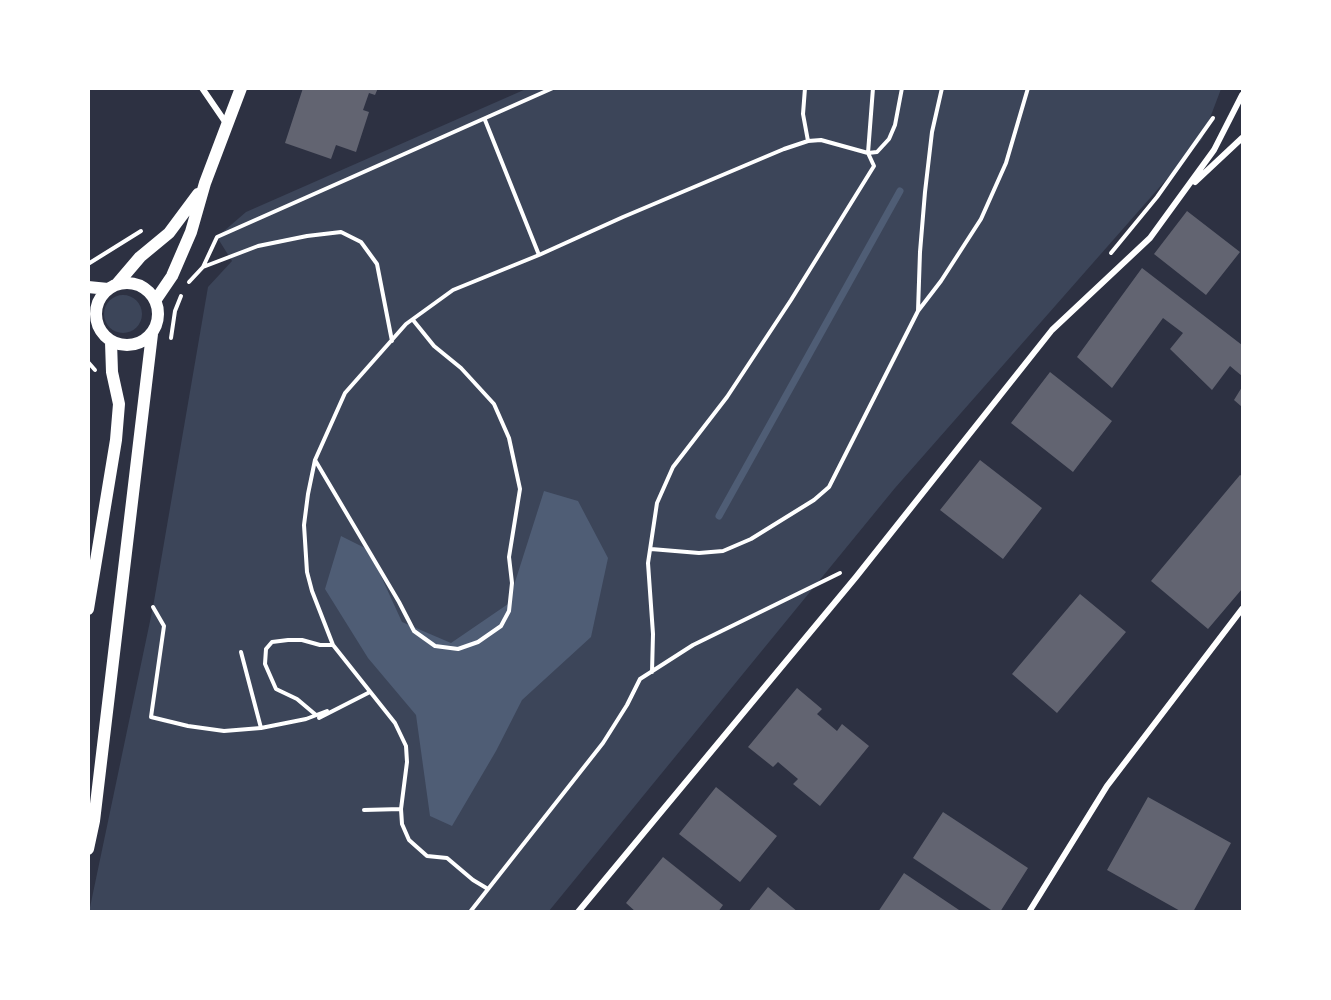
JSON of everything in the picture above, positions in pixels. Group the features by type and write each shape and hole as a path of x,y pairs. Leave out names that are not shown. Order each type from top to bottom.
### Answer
{"main road":[{"path":"155,301 172,276 191,232 205,183 241,88"},
{"path":"152,334 135,345 111,342 94,329 100,297 140,256 169,233 205,183"},
{"path":"88,287 112,287 128,282 138,284 147,289 155,301 159,315 152,334 94,821 88,849"},
{"path":"88,609 116,440 119,404 112,372 111,342"}],"street":[{"path":"202,88 228,126"},
{"path":"578,912 856,577 1052,330 1150,238 1214,150 1242,95"},
{"path":"1185,190 1242,138"},
{"path":"1029,912 1107,786 1242,609"}],"path":[{"path":"541,95 543,88"},
{"path":"170,346 175,311 185,287 203,267 217,237 553,88"},
{"path":"805,88 803,114 808,141"},
{"path":"652,672 653,634 648,563 657,503 673,467 727,397 791,300 874,166 868,153 873,88"},
{"path":"488,889 473,880 447,858 427,856 409,840 402,824 401,809 407,762 406,746 394,723 333,645 315,601 307,572 304,525 315,460 345,393 406,324 453,290 808,141 820,140 868,153 877,152 889,139 895,124 902,88"},
{"path":"918,311 925,192 932,132 942,88"},
{"path":"651,549 699,554 723,551 751,538 814,500 829,487 918,311 941,281 981,219 1006,163 1028,88"},
{"path":"485,120 539,255"},
{"path":"88,264 147,227"},
{"path":"203,267 258,246 341,232 361,242 377,264 392,341"},
{"path":"315,460 414,631 435,646 458,649 478,642 501,626 509,610 512,583 509,557 520,489 509,438 494,404 461,368 434,346 413,320"},
{"path":"471,912 603,743 640,679 693,645 847,570"},
{"path":"153,607 164,626 151,717 188,726 224,731 261,728 306,719 327,711 319,718"},
{"path":"319,718 297,699 276,689 265,664 266,650 272,642 288,640 333,645"},
{"path":"241,652 261,728"},
{"path":"319,718 370,692"},
{"path":"364,810 401,809"}],"shaded area":[{"path":"526,89 1221,89 1202,139 895,488 549,911 89,912 153,607 208,287 232,261 217,237 246,212"},
{"path":"123,295 137,300 142,314 137,328 123,333 109,328 104,314 109,300"},
{"path":"544,491 578,501 608,558 591,637 522,700 496,751 452,826 430,816 416,715 368,658 325,589 341,536 369,550 402,622 451,643 508,604"}],"building":[{"path":"303,88 378,88 375,95 369,93 363,110 369,112 356,152 336,145 331,159 285,143"},
{"path":"1187,211 1240,252 1206,295 1154,254"},
{"path":"1142,268 1242,345 1242,376 1230,366 1212,390 1170,349 1183,333 1163,318 1112,388 1077,357"},
{"path":"1050,372 1112,421 1073,472 1011,423"},
{"path":"1242,387 1242,407 1234,400"},
{"path":"980,460 1042,508 1003,559 940,510"},
{"path":"1240,475 1242,476 1242,589 1208,629 1151,581"},
{"path":"1080,594 1126,632 1057,713 1012,674"},
{"path":"797,688 822,709 817,714 837,731 842,724 869,746 820,806 793,784 798,779 778,762 773,767 748,747"},
{"path":"716,787 777,836 740,882 679,834"},
{"path":"1148,797 1231,843 1193,912 1182,912 1107,870"},
{"path":"943,812 1028,868 1000,912 994,912 913,858"},
{"path":"663,857 723,905 718,912 636,912 626,903"},
{"path":"904,873 962,912 878,912"},
{"path":"768,887 798,912 748,912"}],"waterway":[{"path":"719,516 900,191"}]}
